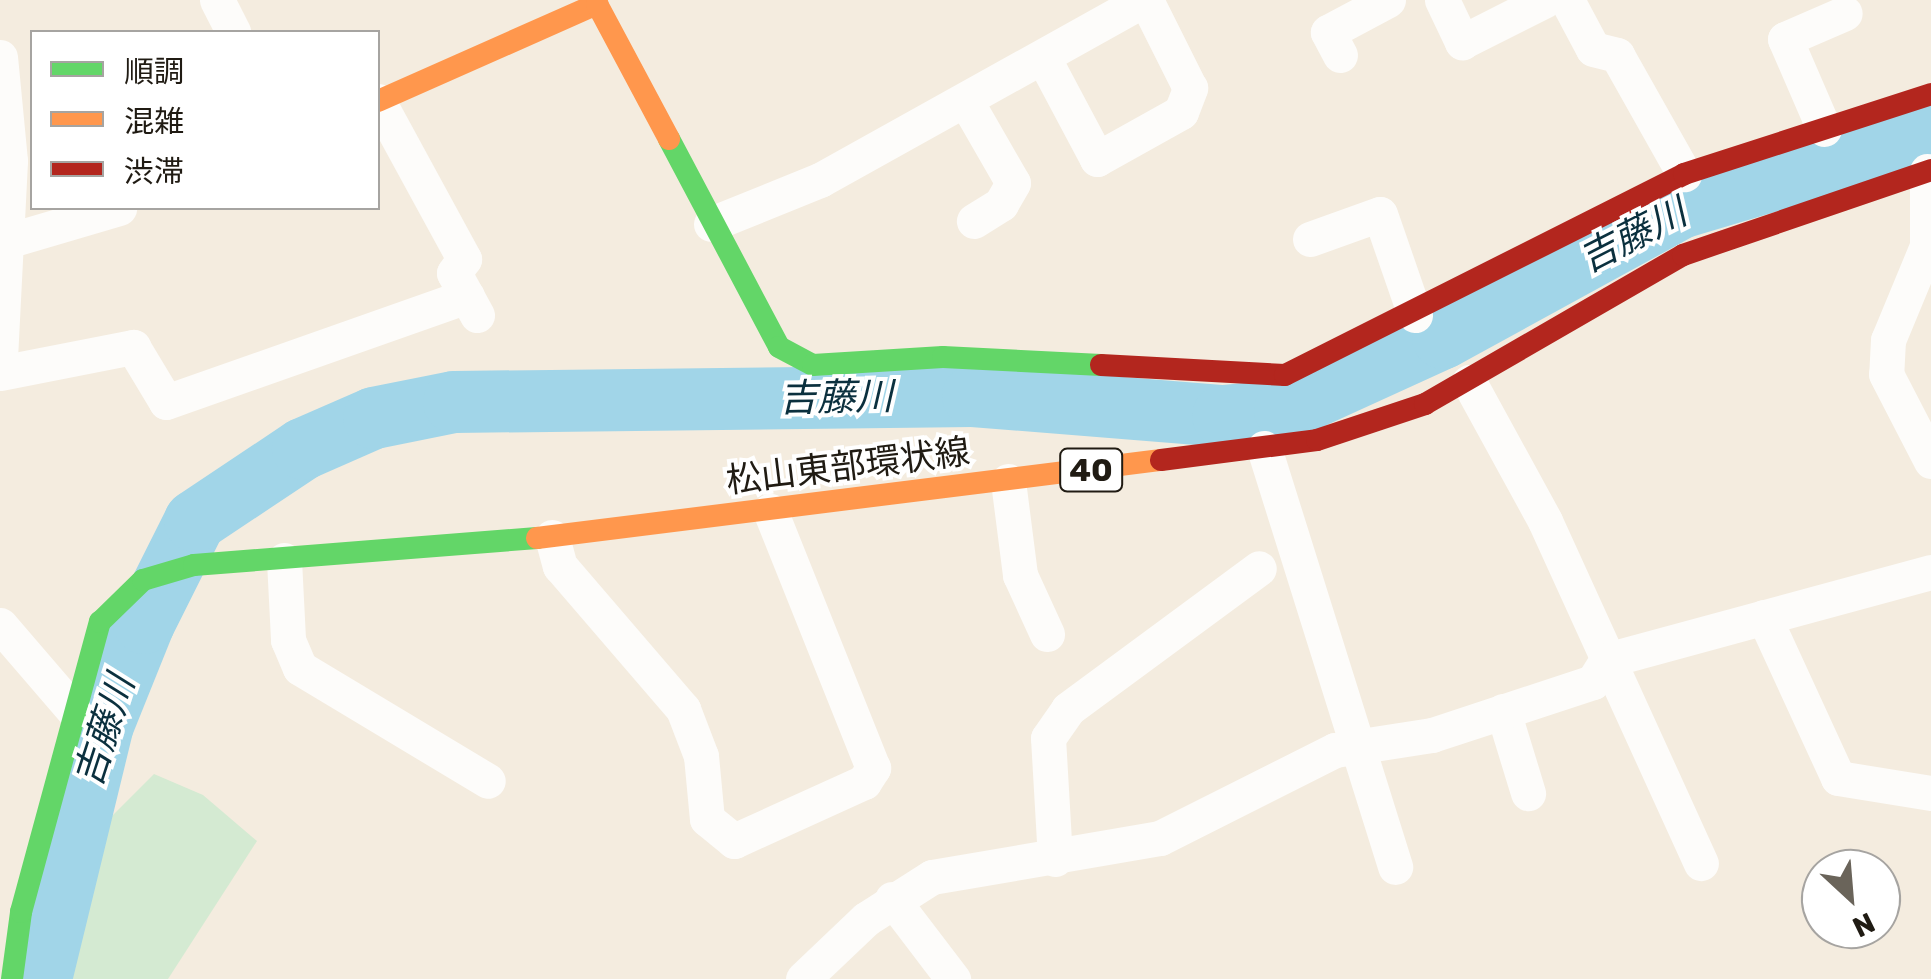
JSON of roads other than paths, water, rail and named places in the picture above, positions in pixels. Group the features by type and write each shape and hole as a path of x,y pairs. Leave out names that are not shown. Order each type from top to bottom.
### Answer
{"main road":[{"path":"380,100 597,4 778,347 813,365 944,357 1286,376 1415,315 1684,174 1931,94"},
{"name":"松山東部環状線","path":"12,979 10,915 100,622 143,580 194,565 552,538 1008,481 1264,448 1369,425 1469,382 1684,255 1929,171"}],"street":[{"path":"217,0 233,30"},
{"path":"711,224 967,104 1145,0 1190,88 1181,112 1096,159 1045,61"},
{"path":"1340,55 1328,32 1388,0"},
{"path":"1442,0 1462,42 1545,0"},
{"path":"1567,0 1592,49 1617,55 1684,174"},
{"path":"1824,129 1785,39 1845,12"},
{"path":"0,57 7,241 0,358"},
{"path":"967,104 1013,182 974,221"},
{"path":"0,373 134,347 166,402 472,306 454,273 464,259 380,105"},
{"path":"1929,171 1928,246 1888,340 1886,374 1931,461"},
{"path":"7,241 112,210"},
{"path":"1310,238 1380,214 1415,315"},
{"path":"1469,382 1701,863"},
{"path":"1264,448 1396,867"},
{"path":"1008,481 1020,575 1047,634"},
{"path":"552,538 560,566 683,709 701,756 707,820 734,841 864,782 873,768 770,511"},
{"path":"284,560 288,640 300,668 482,766"},
{"path":"1055,858 1048,738 1068,710 1260,568"},
{"path":"803,979 892,899 932,878 1160,838 1357,747 1503,712 1593,682 1606,660 1931,572"},
{"path":"1764,616 1838,778 1931,793"},
{"path":"0,625 74,711"},
{"path":"1503,712 1528,793"},
{"path":"892,899 954,979"}],"waterway":[{"name":"吉藤川","path":"41,979 103,725 144,623 195,521 303,449 374,418 454,402 973,396 1223,416 1285,410 1443,338 1680,208 1931,133"}]}
